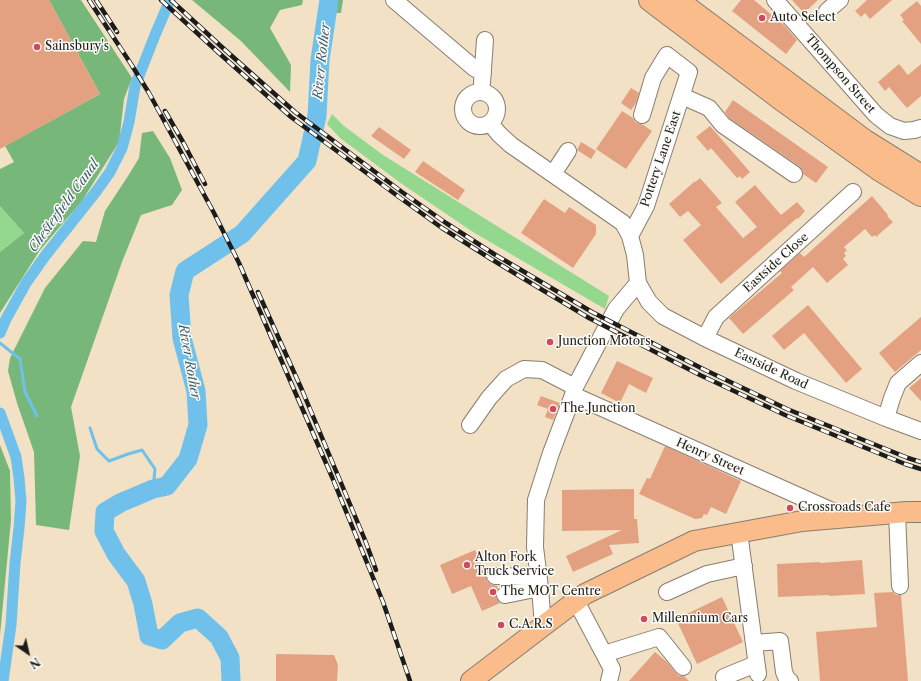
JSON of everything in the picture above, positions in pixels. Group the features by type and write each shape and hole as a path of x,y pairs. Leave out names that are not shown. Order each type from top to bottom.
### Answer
{"highway":[{"path":"650,0 781,99 880,170 921,195"},
{"path":"677,0 865,141 921,176"}],"main road":[{"path":"471,681 585,594 694,541 802,521 921,512"}],"street":[{"path":"394,0 474,68 483,73"},
{"name":"Thompson Street","path":"775,0 876,115 890,126 904,131 918,129"},
{"path":"827,11 840,0"},
{"path":"482,92 485,40"},
{"name":"Pottery Lane East","path":"630,236 646,206 689,72 667,55 653,78 642,115"},
{"path":"482,92 493,98 496,104 497,112 495,118 490,123 479,126 473,125 465,116 463,111 464,104 472,94 482,92"},
{"path":"682,96 708,108 723,125 794,174"},
{"path":"490,123 511,145 623,223 630,236 635,256 638,283 616,309 574,391 551,453 536,500 535,547 543,626"},
{"path":"553,174 568,151"},
{"name":"Eastside Close","path":"705,338 716,317 854,192"},
{"name":"Eastside Road","path":"638,283 649,302 663,316 705,338 796,381 921,431"},
{"path":"886,418 898,384 921,363"},
{"name":"Henry Street","path":"470,425 489,398 506,379 524,369 542,370 574,391 848,518"},
{"path":"897,513 900,586"},
{"path":"724,677 757,669 739,532"},
{"path":"667,592 707,574 744,566"},
{"path":"495,576 539,582"},
{"path":"505,595 539,582"},
{"path":"576,601 612,669 609,681"},
{"path":"604,654 659,637 683,667"},
{"path":"754,642 780,641 784,672 787,679 790,681"}],"green space":[{"path":"49,0 81,0 132,78 124,99 119,142 82,201 40,250 0,313 0,252 24,233 0,206 0,169 14,162 5,146 100,94"},
{"path":"192,0 303,0 302,5 280,10 270,28 291,65 290,92 241,41"},
{"path":"321,0 343,0 341,13 322,13"},
{"path":"332,114 344,126 383,155 609,296 605,309 473,232 402,184 340,138 327,124"},
{"path":"153,131 170,158 182,190 172,205 141,215 122,262 71,407 80,456 69,530 36,525 34,452 17,403 8,371 10,358 45,288 83,241 96,242 105,211 139,158 142,133"},
{"path":"0,206 24,233 0,252"},
{"path":"0,445 10,471 11,520 0,635"}],"building":[{"name":"Sainsbury's","path":"0,0 49,0 100,94 0,149"},
{"path":"741,0 754,0 784,25 797,40 786,54 732,11"},
{"path":"792,0 818,0 804,13"},
{"path":"867,0 892,0 870,19 865,13 861,17 855,11"},
{"path":"917,1 921,6 921,44 902,21 904,20 900,15"},
{"path":"899,64 908,75 921,64 921,96 907,108 889,87 885,91 878,82"},
{"path":"631,88 639,93 636,103 631,110 621,103"},
{"path":"733,100 828,167 816,183 803,174 799,166 729,118 725,112"},
{"path":"622,111 633,118 635,122 642,124 652,131 626,169 596,149"},
{"path":"710,126 750,172 742,179 740,176 737,178 711,148 708,151 696,137"},
{"path":"379,127 411,150 404,159 371,136"},
{"path":"581,142 596,151 591,159 577,150"},
{"path":"423,161 465,190 458,200 415,172"},
{"path":"700,178 722,203 716,207 743,238 757,227 735,202 755,185 781,215 797,202 805,211 798,219 797,218 721,284 683,240 701,225 688,211 680,217 669,204"},
{"path":"872,196 893,222 876,237 875,235 872,237 865,229 844,247 847,250 844,253 846,256 843,259 848,265 827,283 813,267 791,287 794,290 743,334 729,318 782,273 780,271 800,253 804,257"},
{"path":"544,199 565,213 569,207 596,225 596,234 573,268 521,233"},
{"path":"808,305 862,369 846,383 804,333 784,350 772,336"},
{"path":"921,317 921,350 895,372 879,353"},
{"path":"617,361 653,378 646,393 629,384 620,403 601,393"},
{"path":"921,378 921,401 909,388"},
{"path":"541,396 560,403 553,420 545,417 548,409 537,405"},
{"path":"665,446 741,481 726,514 711,507 707,515 704,514 702,518 695,519 639,494 647,478 650,479"},
{"path":"634,489 634,519 637,519 639,543 609,545 613,554 573,572 566,556 622,530 562,531 562,490"},
{"path":"475,550 486,574 487,581 490,584 497,586 498,589 496,592 496,597 500,603 482,611 471,586 452,594 440,565"},
{"path":"862,560 865,594 778,597 777,564"},
{"path":"893,592 896,595 901,595 908,681 820,681 816,632 877,627 874,593"},
{"path":"722,597 743,642 697,664 676,619"},
{"path":"655,652 667,662 679,676 684,676 689,681 629,681"},
{"path":"276,654 334,655 338,665 337,681 276,681"}],"waterway":[{"name":"Chesterfield Canal","path":"0,333 26,283 110,172 122,148 129,122 135,86 170,0"},
{"name":"River Rother","path":"231,681 230,658 219,637 198,618 180,623 162,640 149,636 143,604 136,581 116,554 104,531 105,512 120,503 153,489 167,486 188,459 198,425 196,391 182,338 179,295 185,271 242,234 307,161 317,116 320,60 329,0"},
{"path":"0,343 20,359 25,392 37,416"},
{"name":"Chesterfield Canal","path":"0,413 16,457 21,501 11,625 3,681"},
{"path":"90,428 97,449 109,461 142,450 155,469 153,489"}],"railway":[{"path":"89,0 149,93 214,213 239,263 332,477 383,602 410,681"},
{"path":"96,0 117,32"},
{"path":"161,0 291,117 442,228 491,259 589,318 700,375 785,415 905,464 921,469"},
{"path":"171,0 295,112 402,192 494,254 592,312 703,369 787,409 921,462"},
{"path":"165,111 205,184"},
{"path":"258,292 302,390 365,540 376,570"}],"place":[{"name":"Auto Select","path":"762,18"},
{"name":"Sainsbury's","path":"37,47"},
{"name":"Junction Motors","path":"550,342"},
{"name":"The Junction","path":"553,409"},
{"name":"Crossroads Cafe","path":"790,508"},
{"name":"Alton Fork Truck Service","path":"467,565"},
{"name":"The MOT Centre","path":"493,592"},
{"name":"Millennium Cars","path":"644,619"},
{"name":"C.A.R.S","path":"501,625"}]}
